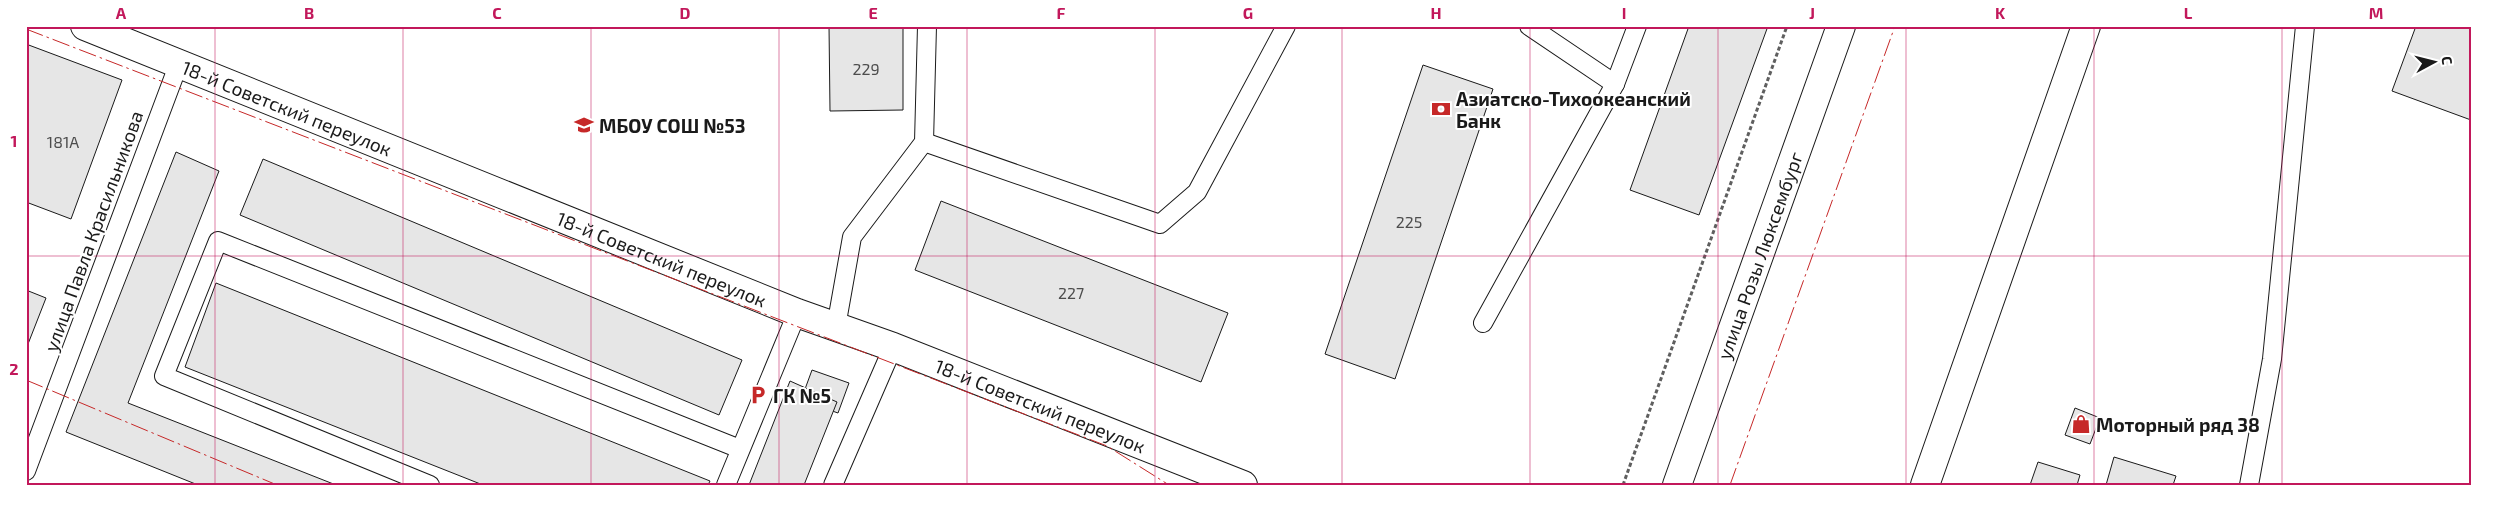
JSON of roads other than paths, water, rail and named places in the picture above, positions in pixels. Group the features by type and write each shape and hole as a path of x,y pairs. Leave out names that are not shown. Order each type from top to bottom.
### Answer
{"street":[{"name":"улица Розы Люксембург","path":"1676,485 1841,26"},
{"path":"1925,485 2086,26"},
{"name":"18-й Советский переулок","path":"100,29 179,63 797,313 893,348 1243,485"}],"lane":[{"path":"836,327 852,236 924,142 926,26"},
{"path":"924,142 1160,224 1197,192 1286,26"},
{"path":"1529,26 1615,84"},
{"path":"1482,323 1615,84 1637,26"},
{"path":"2249,485 2272,360 2305,26"},
{"name":"улица Павла Красильникова","path":"26,471 179,63"},
{"path":"430,485 164,376 218,241 740,449"},
{"path":"726,485 797,313"},
{"path":"833,485 893,348"}],"place":[{"name":"Азиатско-Тихоокеанский Банк","path":"1441,109"},
{"name":"МБОУ СОШ №53","path":"584,125"},
{"name":"ГК №5","path":"758,395"},
{"name":"Моторный ряд 38","path":"2081,424"}]}
